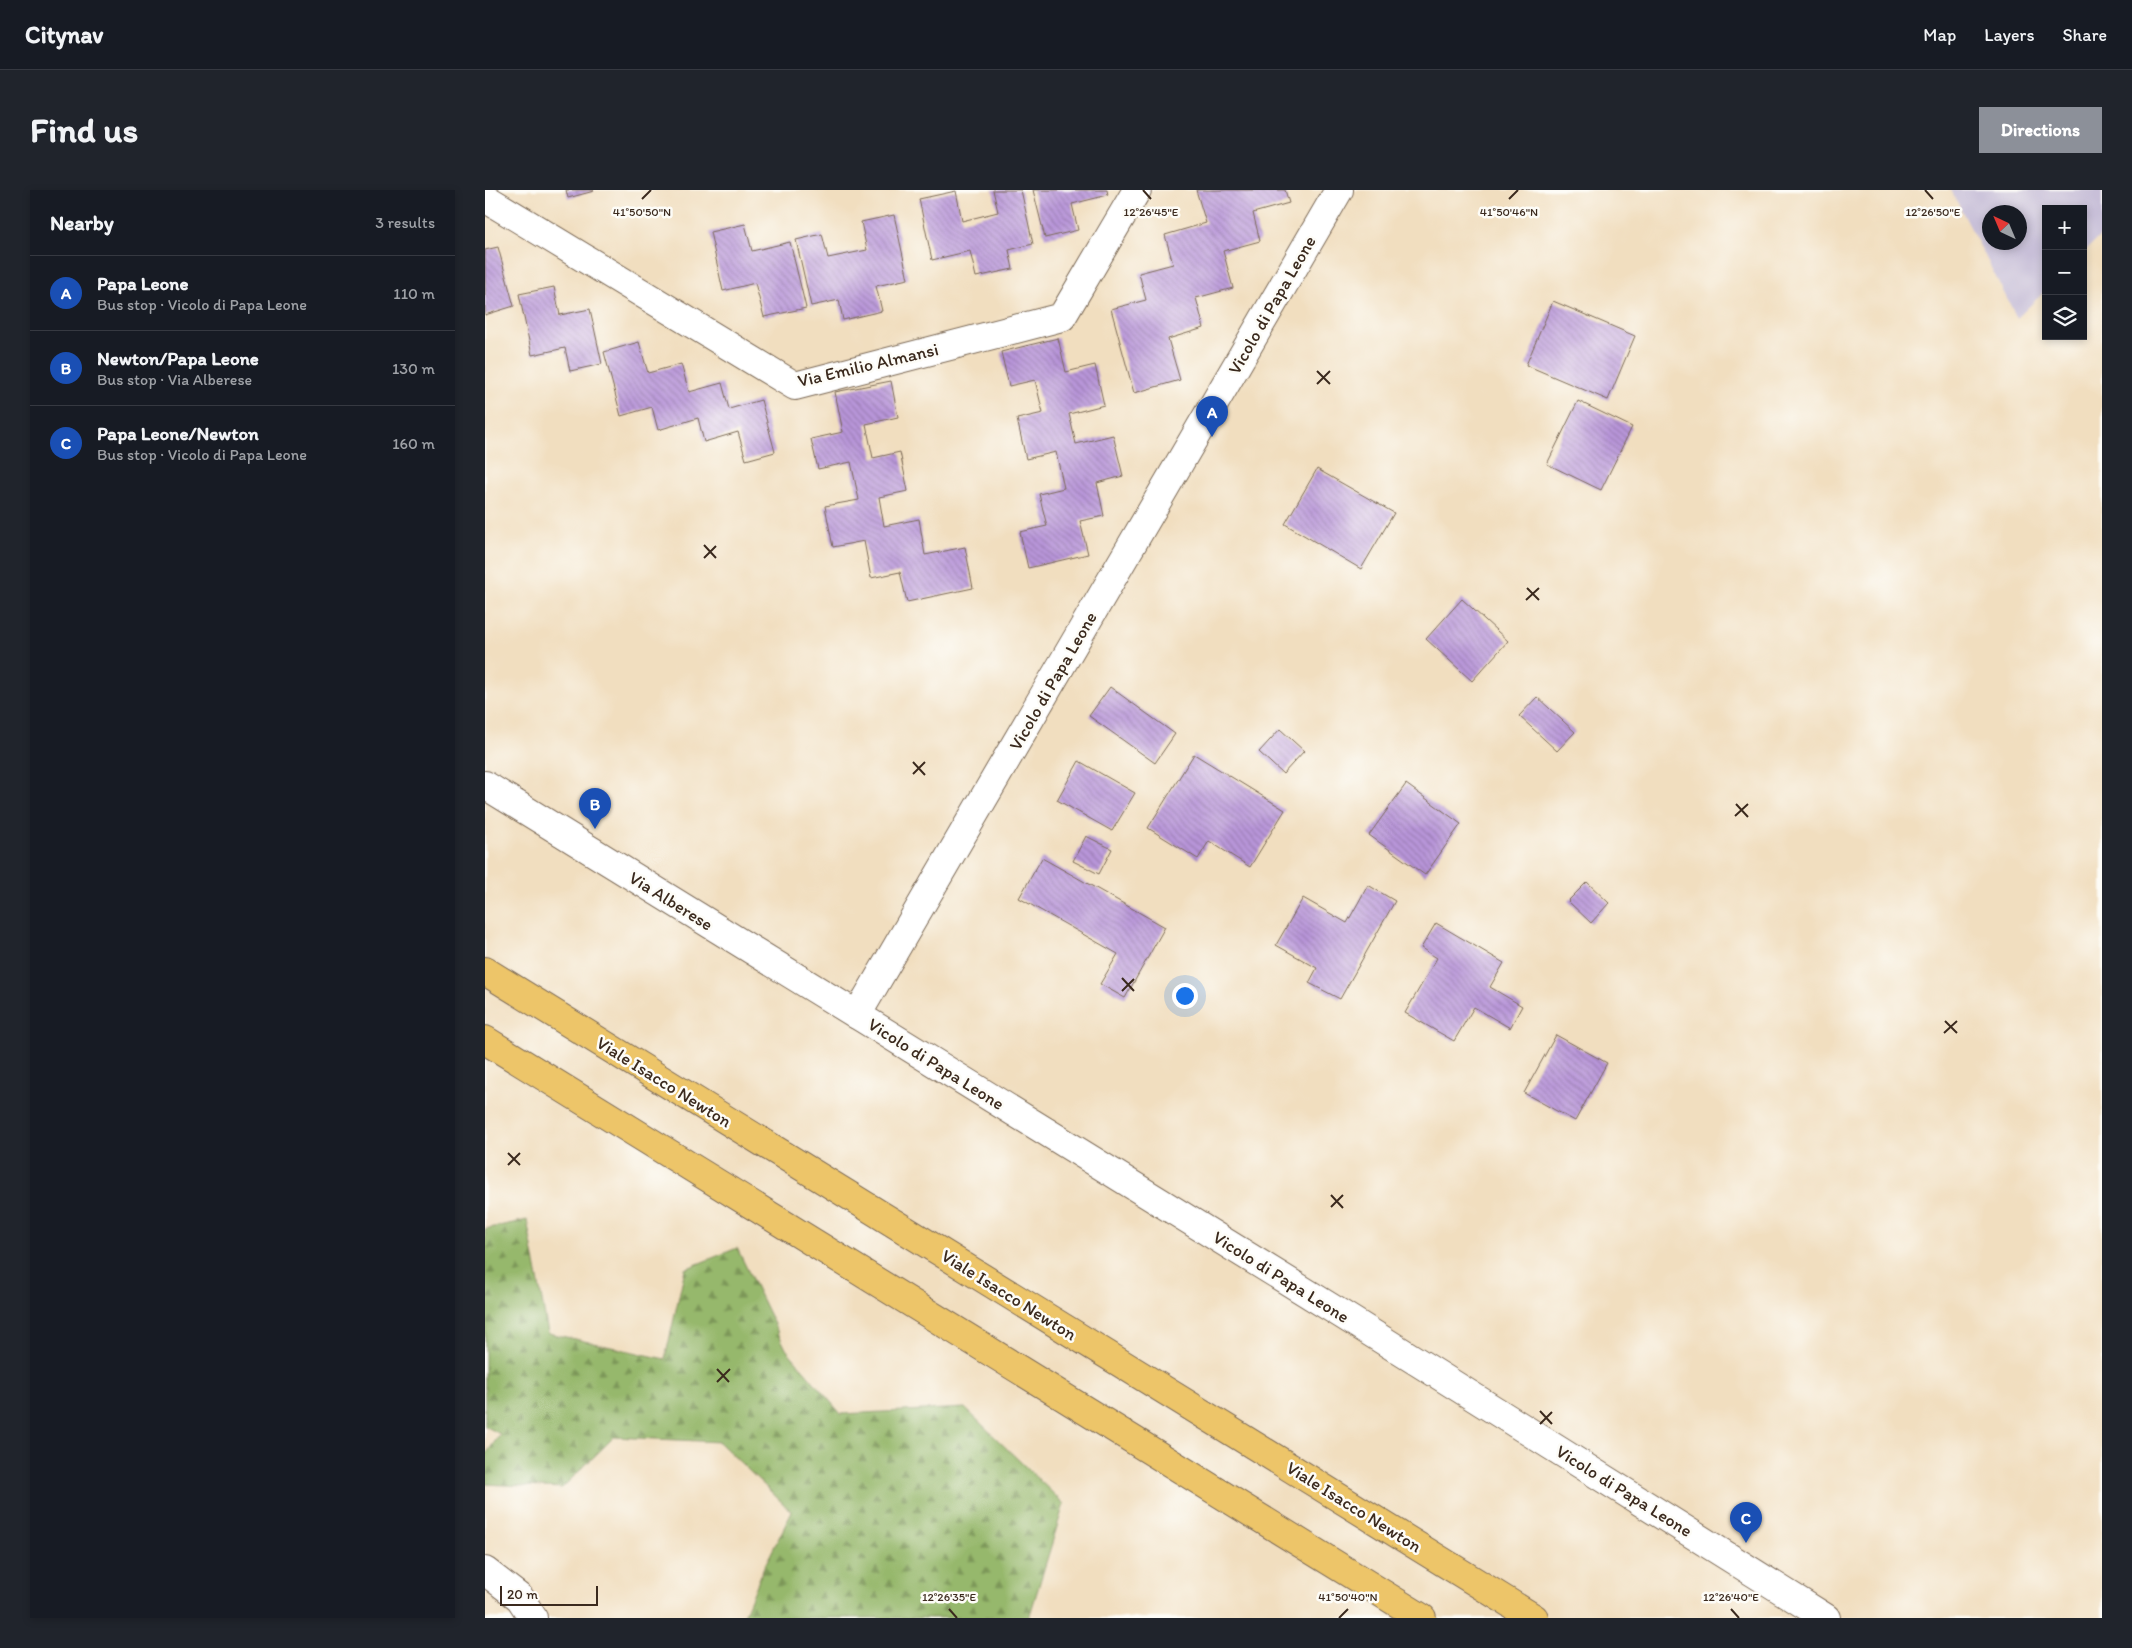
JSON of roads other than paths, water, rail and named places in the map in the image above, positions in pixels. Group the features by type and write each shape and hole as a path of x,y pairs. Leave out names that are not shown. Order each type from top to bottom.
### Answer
{"highway":[{"name":"Viale Isacco Newton","path":"485,971 1534,1618"},
{"path":"485,1040 1422,1618"}],"street":[{"name":"Via Emilio Almansi","path":"485,198 795,386 1063,317 1137,190"},
{"name":"Vicolo di Papa Leone","path":"1339,190 857,1015 1354,1322 1826,1618"},
{"name":"Via Alberese","path":"485,785 857,1015"},
{"path":"485,1571 520,1598 533,1618"}],"place":[{"name":"Papa Leone","path":"1212,437"},
{"name":"Newton/Papa Leone","path":"595,829"},
{"name":"Papa Leone/Newton","path":"1746,1543"}]}
